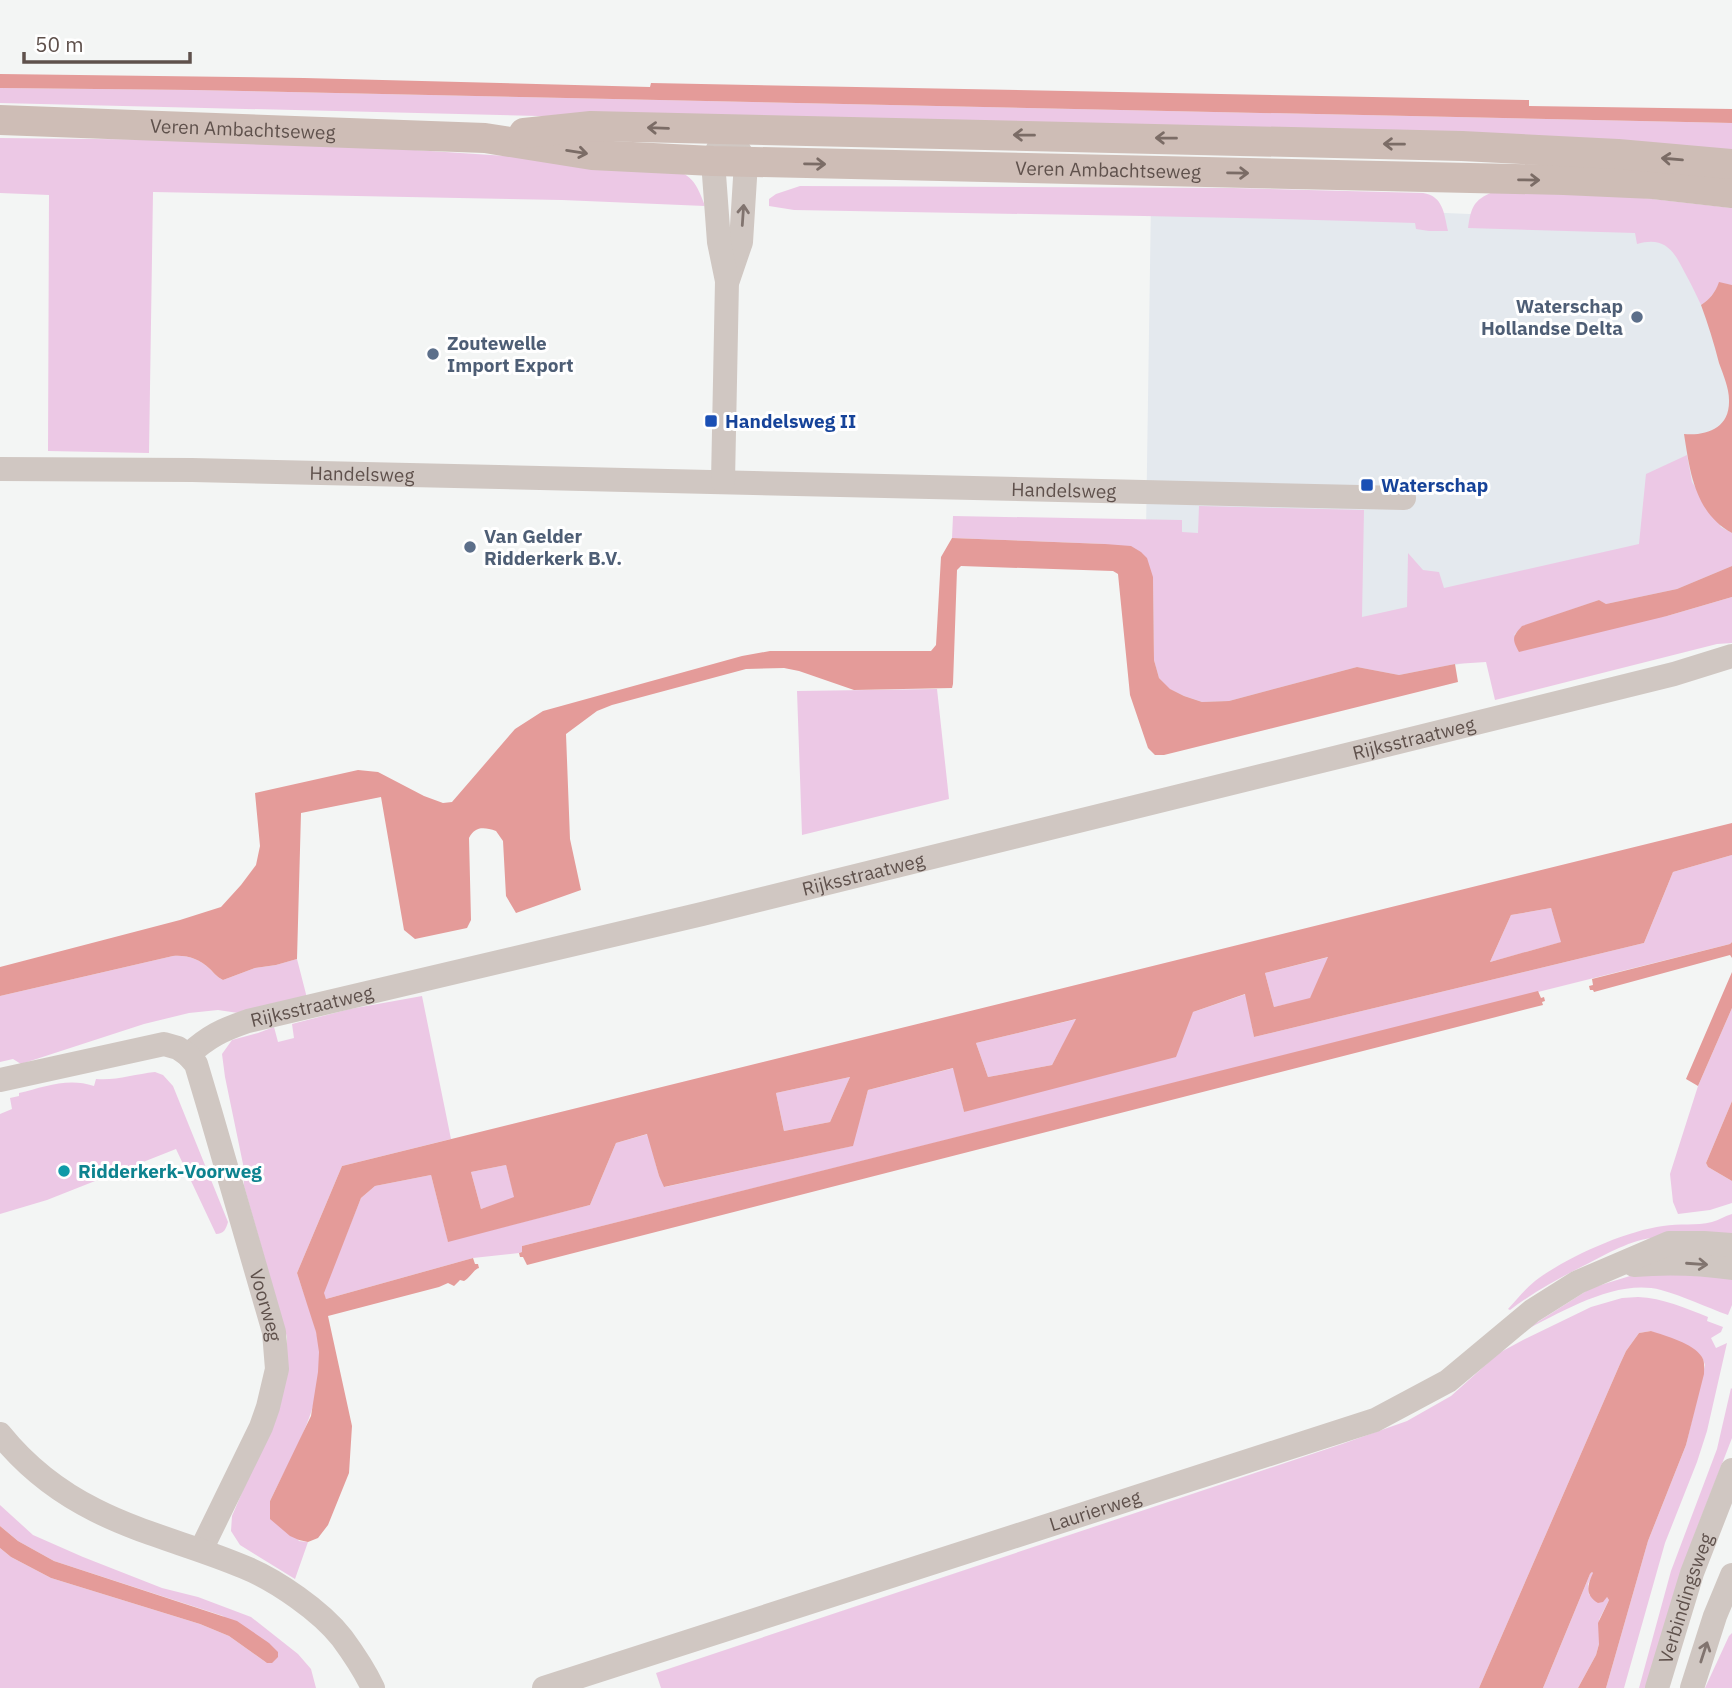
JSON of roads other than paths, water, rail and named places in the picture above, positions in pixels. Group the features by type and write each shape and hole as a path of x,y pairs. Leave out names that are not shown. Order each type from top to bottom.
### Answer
{"main road":[{"name":"Veren Ambachtseweg","path":"0,120 485,138 592,155 713,162 1564,180 1653,184 1732,193"},
{"name":"Veren Ambachtseweg","path":"485,138 591,127 1462,146 1618,154 1732,164"}],"street":[{"path":"723,481 727,281 719,242 713,162 726,130"},
{"path":"726,130 747,162 741,242 727,281"},
{"name":"Handelsweg","path":"0,468 723,481 1404,498"},
{"name":"Rijksstraatweg","path":"188,1055 225,1028 248,1021 702,915 1674,674 1732,656"},
{"path":"0,1080 164,1044 178,1048 188,1055"},
{"name":"Voorweg","path":"188,1055 196,1064 200,1076 274,1332 277,1370 261,1427 201,1550"},
{"name":"Laurierweg","path":"544,1688 1375,1420 1448,1381 1532,1311 1578,1282 1669,1243 1732,1245"},
{"name":"Laurierweg","path":"1612,1266 1669,1262 1732,1268"},
{"path":"0,1434 21,1457 57,1488 93,1509 247,1568 294,1595 342,1637 373,1688"},
{"name":"Verbindingsweg","path":"1657,1688 1692,1573 1732,1470"},
{"name":"Verbindingsweg","path":"1692,1688 1715,1616 1732,1575"}],"place":[{"name":"Waterschap Hollandse Delta","path":"1637,317"},
{"name":"Zoutewelle Import Export","path":"433,354"},
{"name":"Handelsweg II","path":"711,421"},
{"name":"Waterschap","path":"1367,485"},
{"name":"Van Gelder Ridderkerk B.V.","path":"470,547"},
{"name":"Ridderkerk-Voorweg","path":"64,1171"}]}
